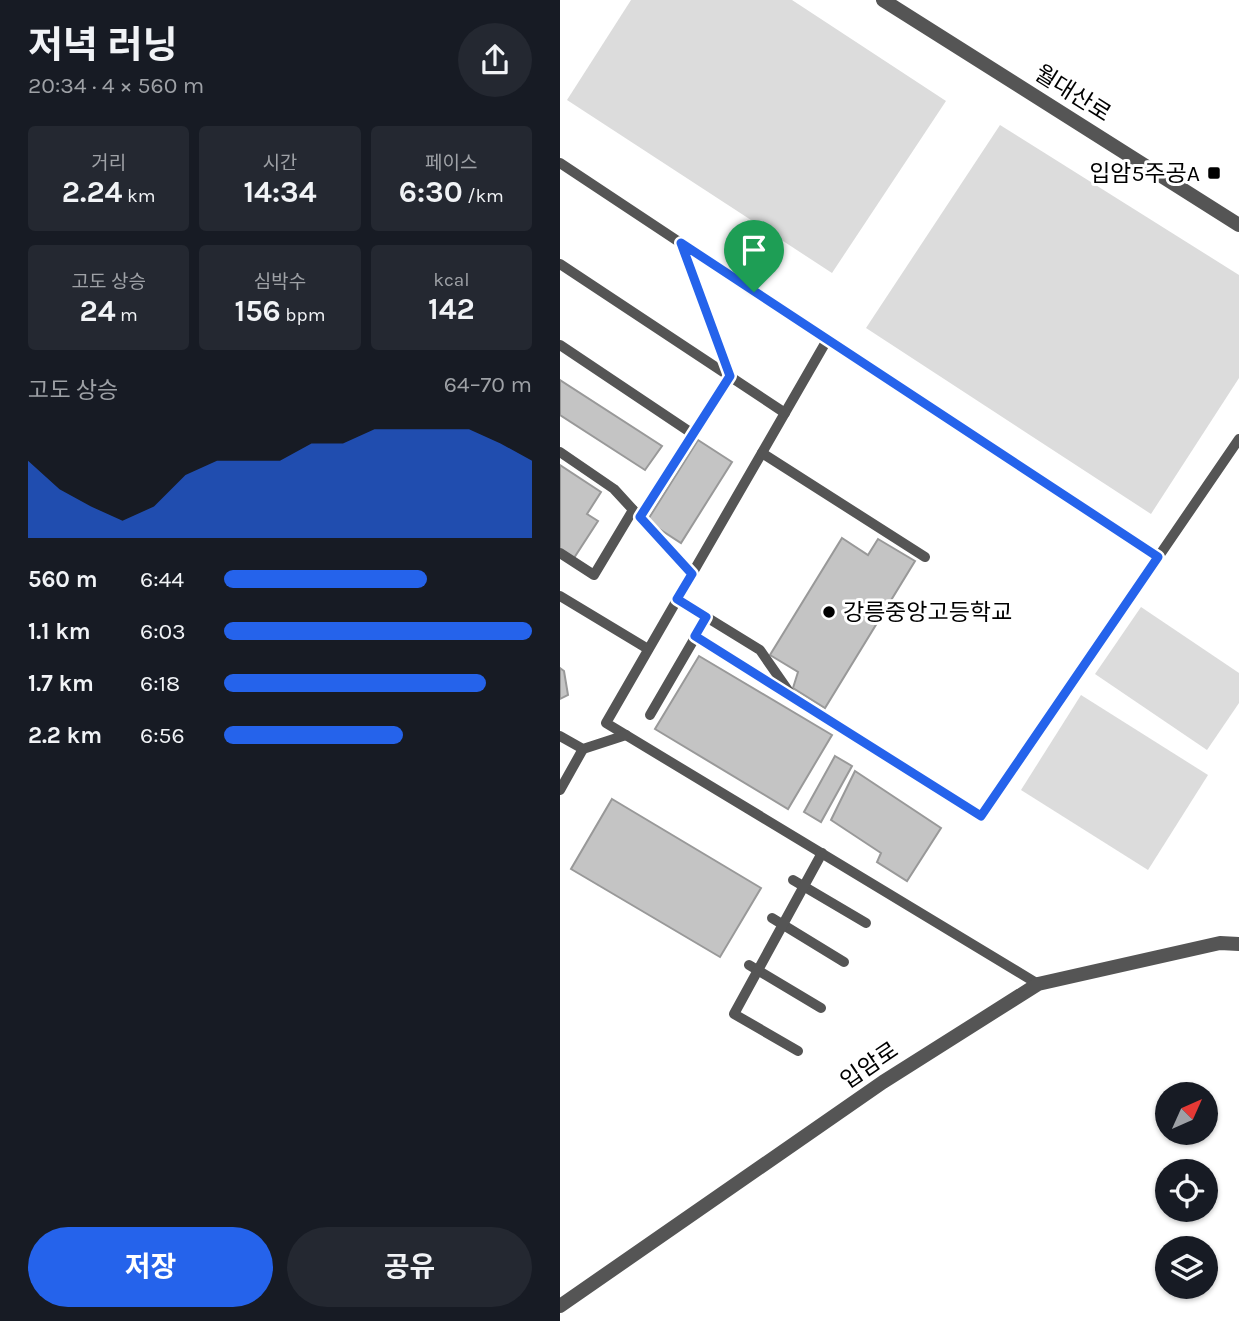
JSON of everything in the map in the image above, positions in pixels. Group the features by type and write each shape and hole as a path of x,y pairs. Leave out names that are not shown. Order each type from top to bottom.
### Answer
{"street":[{"name":"월대산로","path":"883,0 1239,225"},
{"name":"입암로","path":"560,1306 883,1082 1038,984 1220,943 1239,944"}],"lane":[{"path":"560,163 1158,557"},
{"path":"681,243 730,376"},
{"path":"560,264 785,413"},
{"path":"827,340 606,723 1038,984"},
{"path":"560,345 693,434"},
{"path":"560,553 594,575 693,434 730,376"},
{"path":"695,636 981,816 1239,439"},
{"path":"560,452 614,489 692,574"},
{"path":"762,453 925,557"},
{"path":"560,596 648,649"},
{"path":"677,599 760,650 792,696"},
{"path":"650,715 706,617"},
{"path":"560,790 583,750 626,735"},
{"path":"560,736 583,750"},
{"path":"798,1051 734,1014 753,967 783,925 822,853"},
{"path":"793,880 866,923"},
{"path":"772,918 844,962"},
{"path":"753,967 821,1008"}],"shaded area":[{"path":"631,0 792,0 946,101 832,273 567,100"},
{"path":"1000,125 1239,275 1239,378 1151,514 866,328"},
{"path":"1141,607 1239,673 1239,703 1207,750 1095,674"},
{"path":"1081,695 1208,775 1148,870 1021,790"}],"building":[{"path":"560,380 662,446 645,470 560,415"},
{"path":"698,440 732,462 681,543 647,521"},
{"path":"560,465 601,492 587,514 598,521 572,561 560,553"},
{"path":"842,538 868,555 878,539 915,561 825,708 793,688 798,672 770,655"},
{"path":"699,656 832,735 788,809 655,729"},
{"path":"560,668 564,671 568,695 560,699"},
{"path":"835,756 852,766 821,822 804,812"},
{"path":"855,771 941,828 907,881 877,862 881,853 831,820"},
{"path":"612,799 761,888 720,957 571,869"}],"place":[{"name":"입암5주공A","path":"1214,173"},
{"name":"강릉중앙고등학교","path":"829,612"}],"route":[{"path":"681,243 754,292 1158,557 981,816 695,636 706,617 677,599 692,574 640,517 730,376 681,243"}]}
